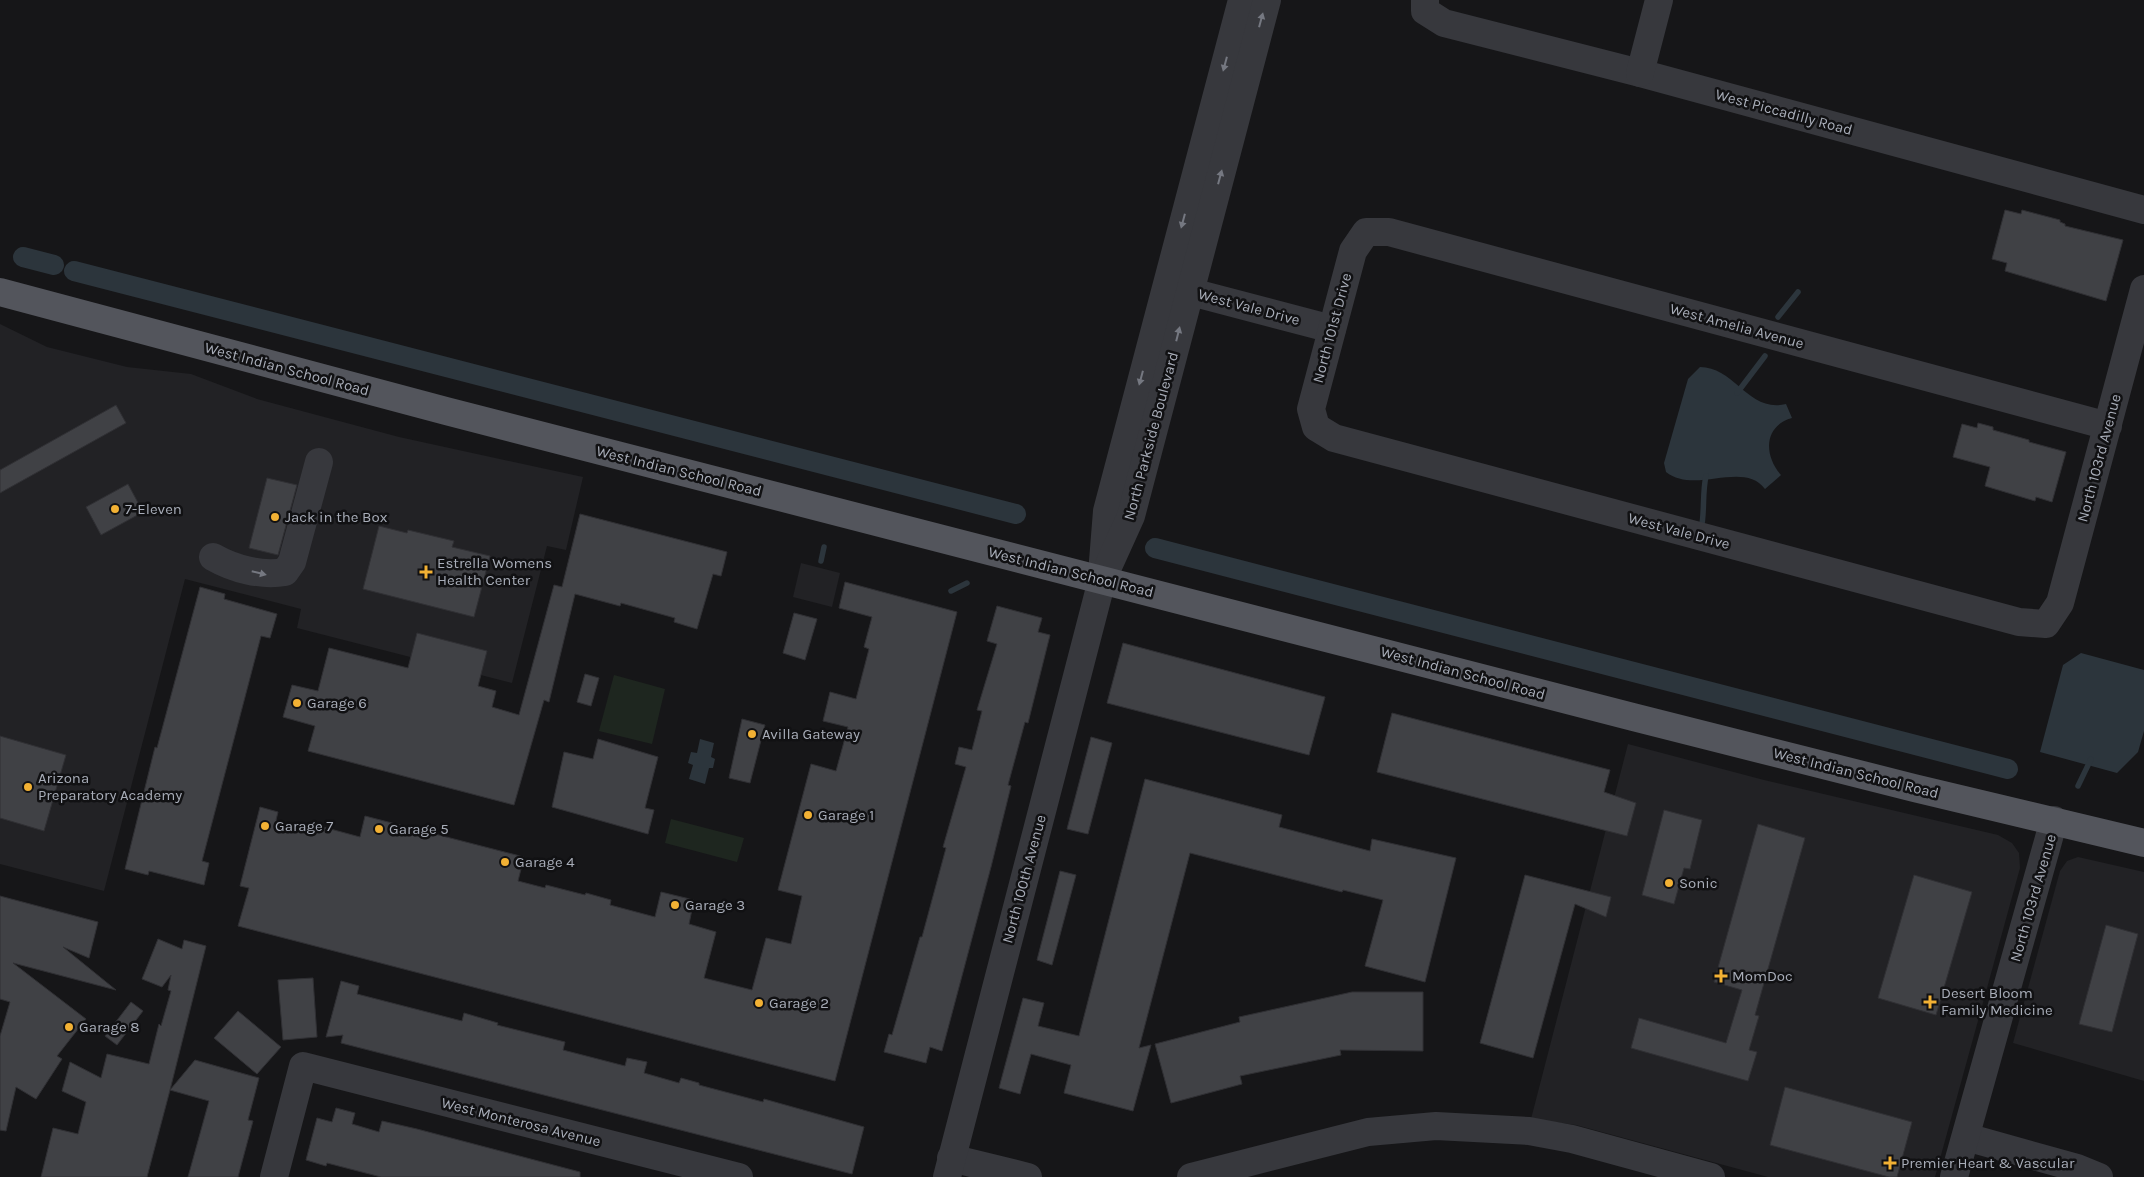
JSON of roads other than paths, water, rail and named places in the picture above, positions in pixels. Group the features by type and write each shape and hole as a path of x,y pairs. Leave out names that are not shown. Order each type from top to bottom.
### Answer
{"main road":[{"name":"West Indian School Road","path":"0,292 437,409 1855,774 2144,843"}],"street":[{"name":"North Parkside Boulevard","path":"1102,580 1131,516 1177,288 1242,0"},
{"name":"North Parkside Boulevard","path":"1177,288 1267,0"},
{"path":"1640,73 1660,0"},
{"name":"West Piccadilly Road","path":"1425,5 1444,23 1640,73 2144,210"},
{"name":"North 101st Drive","path":"1316,427 1310,409 1354,250 1366,232"},
{"name":"West Amelia Avenue","path":"1366,232 1389,232 2108,426"},
{"name":"West Vale Drive","path":"1177,288 1332,329"},
{"name":"North 103rd Avenue","path":"2046,624 2060,603 2144,289"},
{"name":"West Vale Drive","path":"1316,427 1334,438 1363,446 2019,622 2046,624"},
{"path":"213,558 224,564 268,575 285,572 292,562 320,462"},
{"name":"North 100th Avenue","path":"949,1168 1102,580"},
{"name":"North 103rd Avenue","path":"1954,1177 2054,820"},
{"name":"West Monterosa Avenue","path":"274,1177 303,1066 739,1177"},
{"path":"1191,1177 1368,1132 1436,1126 1529,1131 1572,1139 1711,1177"},
{"path":"1966,1137 2077,1168 2099,1177"},
{"path":"949,1168 1028,1177"}],"waterway":[{"path":"23,257 54,265"},
{"path":"74,271 1016,514"},
{"path":"1778,317 1798,292"},
{"path":"1737,393 1765,356"},
{"path":"1701,530 1706,476"},
{"path":"821,561 824,547"},
{"path":"1155,548 2008,769"},
{"path":"951,591 967,583"},
{"path":"2078,786 2091,759"}],"place":[{"name":"7-Eleven","path":"115,509"},
{"name":"Jack in the Box","path":"275,517"},
{"name":"Estrella Womens Health Center","path":"426,572"},
{"name":"Garage 6","path":"297,703"},
{"name":"Avilla Gateway","path":"752,734"},
{"name":"Arizona Preparatory Academy","path":"28,787"},
{"name":"Garage 1","path":"808,815"},
{"name":"Garage 7","path":"265,826"},
{"name":"Garage 5","path":"379,829"},
{"name":"Garage 4","path":"505,862"},
{"name":"Sonic","path":"1669,883"},
{"name":"Garage 3","path":"675,905"},
{"name":"MomDoc","path":"1721,976"},
{"name":"Desert Bloom Family Medicine","path":"1930,1002"},
{"name":"Garage 2","path":"759,1003"},
{"name":"Garage 8","path":"69,1027"},
{"name":"Premier Heart & Vascular","path":"1890,1163"}]}
